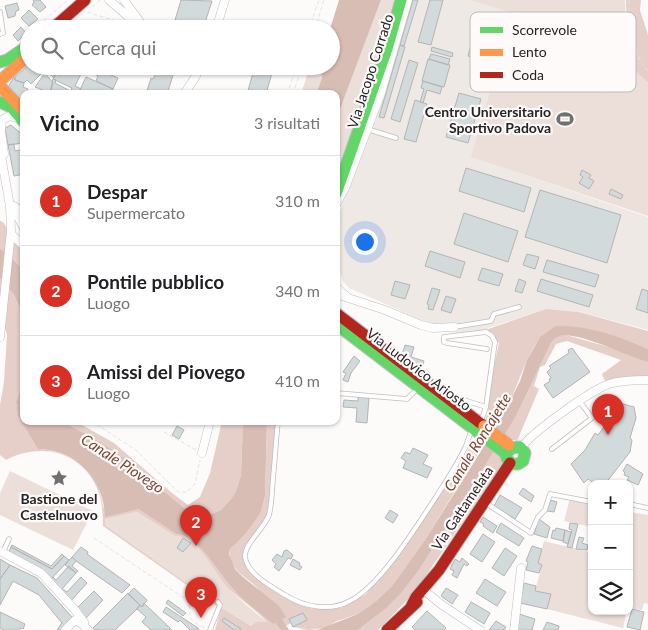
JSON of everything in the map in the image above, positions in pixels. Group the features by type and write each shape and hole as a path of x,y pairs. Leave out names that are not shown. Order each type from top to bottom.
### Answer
{"main road":[{"path":"62,20 85,0"},
{"name":"Via Jacopo Corrado","path":"340,181 393,32 401,0"},
{"path":"0,62 20,51"},
{"path":"0,81 20,63"},
{"path":"0,86 20,113"},
{"path":"0,102 11,107 20,114"},
{"name":"Via Ludovico Ariosto","path":"340,316 456,405 479,428"},
{"name":"Via Ludovico Ariosto","path":"340,327 419,387 511,452"},
{"name":"Via Gattamelata","path":"387,630 426,592 485,501 511,452"},
{"name":"Via Gattamelata","path":"411,607 416,597 439,570"}],"street":[{"path":"109,0 134,20"},
{"path":"124,0 140,20"},
{"path":"219,20 225,0"},
{"name":"Via Jacopo Corrado","path":"340,197 386,77 408,0"},
{"path":"187,90 196,75"},
{"path":"2,163 4,150 0,125 2,120 9,116 20,117"},
{"path":"0,150 10,206 11,234 0,337"},
{"path":"10,206 17,208 20,221"},
{"path":"11,234 20,242"},
{"name":"Via Ludovico Ariosto","path":"340,290 350,299"},
{"name":"Via Ludovico Ariosto","path":"340,295 421,325 433,328 454,327"},
{"name":"Via Gattamelata","path":"511,452 580,402 610,384 633,380 648,380"},
{"path":"202,453 208,425"},
{"path":"1,551 41,573 75,610 86,628"},
{"path":"514,630 521,568"},
{"path":"426,592 480,630"},
{"path":"65,630 75,620 86,628"}],"lane":[{"path":"0,12 3,33 0,34"},
{"path":"367,129 396,138"},
{"name":"Via Ludovico Ariosto","path":"454,327 491,321 494,314 519,307"},
{"name":"Via Ludovico Ariosto","path":"479,428 486,407 495,342 492,336 486,332 444,337 444,342 447,343 487,350"},
{"path":"340,393 407,399 419,387"},
{"path":"456,405 467,401 486,407"},
{"path":"552,448 592,418 580,402"},
{"path":"278,425 271,506 262,528 246,549 246,561 251,570 265,582 294,601 310,606 324,607 340,605 350,601 364,592 374,581 411,536 467,446 470,434 479,428"},
{"path":"485,501 531,533 538,517 545,510 550,494 588,501"},
{"path":"633,505 648,508"},
{"path":"1,551 9,539"},
{"path":"210,630 220,605 218,602"}],"path":[{"path":"45,20 68,0"},
{"path":"100,0 87,12 112,20"},
{"path":"312,20 319,0"},
{"path":"318,20 324,0"},
{"path":"570,0 570,2 624,10"},
{"path":"617,0 624,10"},
{"path":"636,50 648,71"},
{"path":"289,90 293,75"},
{"path":"294,90 299,75"},
{"path":"492,92 479,136 511,146"},
{"path":"605,92 581,164 576,186 648,210"},
{"path":"97,425 136,450 178,492 187,492 194,484 202,453 164,432"},
{"path":"94,538 187,600 189,616 193,621 210,630"},
{"path":"179,561 200,590 218,602"}],"shaded area":[{"path":"381,0 395,0 384,44 340,172 340,109"},
{"path":"412,0 469,0 513,12 470,12 470,92 490,92 472,157 648,217 648,330 580,312 546,309 488,328 487,335 462,335 455,333 454,324 437,325 426,322 349,288 343,281 340,271 340,212 365,140 382,99"},
{"name":"Centro Universitario Sportivo Padova","path":"469,0 625,0 626,12 510,12"},
{"path":"626,0 641,0 640,10 648,35 648,82 636,72 636,12 626,12"},
{"name":"Centro Universitario Sportivo Padova","path":"636,72 648,81 648,216 471,157 490,92 636,92"},
{"path":"307,75 322,75 318,90 302,90"},
{"path":"0,221 3,222 20,249 20,266 0,248"},
{"path":"0,278 14,295 20,308 20,390 16,402 20,425 24,425 38,449 54,451 78,461 84,466 97,482 104,509 138,509 176,534 194,541 209,557 234,590 273,624 260,591 235,568 230,556 230,549 261,512 265,496 267,425 279,425 273,507 263,529 251,544 246,556 252,570 284,595 312,609 341,608 366,594 412,538 479,433 489,406 488,394 499,343 493,336 487,335 488,329 546,309 579,312 648,331 648,349 602,334 555,326 541,337 534,347 508,405 425,540 392,586 376,601 358,614 337,621 325,628 309,630 293,627 291,623 279,630 215,630 220,612 218,607 103,526 99,492 90,475 81,465 58,453 46,451 32,452 6,460 0,455 0,405 4,382 7,335 0,314","holes":["137,512 175,536 192,542 199,549 229,589 267,622 256,622 251,626 222,608 105,525 105,519"]},
{"path":"566,335 623,351 648,362 648,377 631,377 605,381 602,374 621,360 567,341 556,344 545,365 540,367 534,386 539,389 517,441 513,440 501,456 503,463 414,593 378,630 358,630 376,616 419,570 519,410 551,343 558,336"},
{"path":"69,425 82,425 114,443 188,505 200,497 210,473 221,425 243,425 241,475 236,491 221,510 211,514 200,516 188,511 116,452"},
{"path":"10,471 93,511 73,550 0,515 0,493"},
{"path":"570,498 588,502 588,526 564,521"},
{"path":"137,512 175,536 191,542 205,556 231,591 268,623 256,622 251,626 222,608 105,525 105,519"},
{"path":"633,513 648,515 648,604 644,603 642,610 633,609"},
{"path":"544,541 588,552 588,615 626,615 623,628 547,609 551,594 535,591 542,565 538,563"}],"water":[{"path":"339,0 381,0 340,109 340,90 318,90 322,75 340,75 340,20 333,20"},
{"path":"0,248 20,266 20,308 14,295 0,278"},
{"path":"555,326 591,329 626,340 648,349 648,362 578,337 568,335 556,338 551,343 511,424 419,570 400,594 386,608 358,630 317,630 358,614 392,586 425,540 479,454 508,405 520,381 527,360 540,337"},
{"path":"20,390 20,419 18,416 16,402"},
{"name":"Canale Piovego","path":"23,425 69,425 116,452 188,511 200,516 221,510 236,491 241,475 243,425 267,425 265,496 261,512 246,533 230,549 229,554 235,569 279,606 286,617 273,624 234,590 201,548 193,541 185,536 176,534 138,509 105,517 100,490 86,469 65,455 38,449"}],"building":[{"path":"33,0 40,0 46,7 40,12 32,5"},
{"path":"181,0 212,1 206,20 175,20"},
{"path":"413,0 418,0 404,46 400,45"},
{"path":"430,0 443,0 431,45 418,42"},
{"path":"17,3 19,10 16,11 15,16 8,18 5,6"},
{"path":"29,10 38,19 23,20 21,18"},
{"path":"20,28 20,39 18,41 13,35"},
{"path":"400,45 405,47 384,118 379,117"},
{"path":"432,47 453,53 452,57 431,51"},
{"path":"431,54 450,59 448,65 429,59"},
{"path":"428,59 450,65 444,87 422,81"},
{"path":"409,60 418,63 400,122 391,119"},
{"path":"20,73 20,75 40,75 31,84 27,80 24,83 15,80 15,77"},
{"path":"44,75 47,75 53,83 51,90 42,90 35,87"},
{"path":"55,75 80,75 75,86 81,89 71,90 72,88 53,79"},
{"path":"96,75 111,75 118,78 113,89 96,81 98,76"},
{"path":"155,75 173,75 168,90 147,90 151,78 153,79"},
{"path":"252,75 271,75 267,90 248,90"},
{"path":"14,77 15,80 24,83 23,87 28,89 20,90 20,99 8,87"},
{"path":"86,77 113,89 113,90 80,90"},
{"path":"53,79 56,80 55,83 68,90 51,90"},
{"path":"423,81 442,87 440,94 427,90 423,103 420,102 424,89 421,88"},
{"path":"459,93 481,99 468,143 446,137"},
{"path":"415,100 427,104 416,142 404,139"},
{"path":"11,125 20,133 20,144 8,145 5,128"},
{"path":"14,144 15,151 20,150 20,175 14,176 8,145"},
{"path":"466,168 531,188 524,212 459,191"},
{"path":"582,170 591,175 589,178 594,181 589,189 579,183 583,177 580,175"},
{"path":"611,189 623,195 621,199 609,194"},
{"path":"540,190 621,215 607,263 525,237"},
{"path":"464,213 518,231 508,262 454,244"},
{"path":"430,251 465,262 460,278 425,266"},
{"path":"527,254 539,257 535,269 523,265"},
{"path":"547,260 599,275 595,287 543,272"},
{"path":"482,268 503,274 499,286 478,280"},
{"path":"519,279 526,282 522,293 515,291"},
{"path":"541,279 593,295 589,307 537,291"},
{"path":"395,281 410,285 405,299 391,295"},
{"path":"432,288 440,290 433,310 428,309 429,305 427,304"},
{"path":"642,289 648,291 648,313 636,309"},
{"path":"446,296 456,299 451,313 441,310"},
{"path":"405,345 414,347 411,357 424,361 421,371 415,368 416,365 405,359 406,356 402,355"},
{"path":"572,348 590,372 553,398 544,385 551,378 547,372 551,368 549,366 569,353 568,350"},
{"path":"354,356 360,361 351,373 348,382 343,380 346,373 343,372"},
{"path":"358,397 369,398 367,423 356,422 357,408 343,407 344,400 358,401"},
{"path":"612,401 634,407 636,418 630,438 632,440 630,452 608,480 588,479 584,483 571,464 585,450 595,433 598,435 604,427 609,429 612,421 606,419"},
{"path":"177,426 184,430 179,439 172,435"},
{"path":"413,448 428,455 423,464 432,468 427,478 403,468 406,461 401,458 405,452 410,454"},
{"path":"627,464 643,474 638,485 633,483 633,480 627,480 629,477 624,475 625,472 623,471"},
{"path":"523,488 534,496 531,502 519,494"},
{"path":"500,495 522,508 515,519 494,506"},
{"path":"550,500 557,502 554,512 547,511"},
{"path":"390,510 398,515 393,523 385,518"},
{"path":"483,517 497,526 493,533 480,522"},
{"path":"539,519 550,527 547,538 534,534"},
{"path":"501,523 524,538 519,546 496,532"},
{"path":"570,523 578,524 572,548 567,547 572,530 569,529"},
{"path":"556,528 565,530 563,541 551,538 553,530 555,531"},
{"path":"565,530 571,532 568,544 563,542"},
{"path":"483,534 495,542 482,562 470,554"},
{"path":"579,537 584,538 582,543 588,545 587,550 576,549"},
{"path":"183,538 191,543 183,552 177,548"},
{"path":"12,545 51,566 62,554 64,556 52,569 11,547"},
{"path":"532,546 542,549 538,563 542,565 539,573 526,570 528,562 526,561"},
{"path":"11,547 52,569 64,556 69,560 51,579 9,552"},
{"path":"81,547 88,552 87,554 130,585 122,593 76,561 72,557"},
{"path":"505,548 517,556 504,576 492,568"},
{"path":"287,550 293,555 291,559 288,558 279,571 274,567 276,564 272,560 277,554 282,557 284,551"},
{"path":"72,557 76,561 72,566 78,571 76,573 65,565"},
{"path":"462,558 469,564 467,566 464,564 457,578 452,575 454,571 450,569 455,559 460,562"},
{"path":"0,559 10,565 0,579"},
{"path":"293,559 300,563 299,565 302,567 300,570 290,565"},
{"path":"10,565 37,578 72,617 61,630 57,630 62,623 39,595 13,581 0,605 0,579"},
{"path":"69,566 76,573 62,589 67,592 81,577 87,583 70,602 51,579 53,577 56,580"},
{"path":"485,579 506,592 497,606 476,593"},
{"path":"524,583 536,586 535,591 551,594 547,609 520,603"},
{"path":"134,588 147,600 142,607 128,594"},
{"path":"446,588 458,595 452,604 441,596"},
{"path":"94,591 103,600 85,619 76,609"},
{"path":"128,593 140,605 137,609 115,630 94,630 93,628"},
{"path":"168,600 186,613 183,616 166,603"},
{"path":"471,602 490,613 484,624 465,612"},
{"path":"144,603 172,630 151,630 142,622 146,617 137,609 140,605 142,607"},
{"path":"166,607 199,630 190,630 180,620 178,622 163,612"},
{"path":"633,609 644,612 640,630 627,627 630,615 633,615"},
{"path":"427,611 446,628 444,630 415,630 412,627"},
{"path":"0,612 25,624 23,629 4,630 0,628"},
{"path":"303,613 307,620 293,627 289,619"},
{"path":"519,614 535,619 532,630 517,630"},
{"path":"224,618 241,630 234,630 222,621"},
{"path":"496,621 506,627 504,630 489,630"},
{"path":"547,622 559,626 558,630 543,630"}],"waterway":[{"name":"Canale Roncajette","path":"274,614 285,630"}],"traffic: fast":[{"path":"340,183 387,49 401,0"},
{"path":"0,62 7,60 20,51"},
{"path":"0,102 11,107 20,117"},
{"path":"340,327 479,433"},
{"path":"479,433 504,452"},
{"path":"506,456 509,450 515,447 520,447 525,453 523,461 518,464 512,464 507,459"}],"traffic: slow":[{"path":"0,81 20,63"},
{"path":"0,86 20,107"},
{"path":"484,426 509,445"}],"traffic: jam":[{"path":"62,20 85,0"},
{"path":"340,316 484,426"},
{"path":"411,607 416,597 439,570 510,463"},
{"path":"387,630 417,602"}],"place":[{"name":"Centro Universitario Sportivo Padova","path":"565,119"},
{"name":"Despar","path":"608,435"},
{"name":"Bastione del Castelnuovo","path":"59,478"},
{"name":"Pontile pubblico","path":"196,546"},
{"name":"Amissi del Piovego","path":"201,618"}]}
